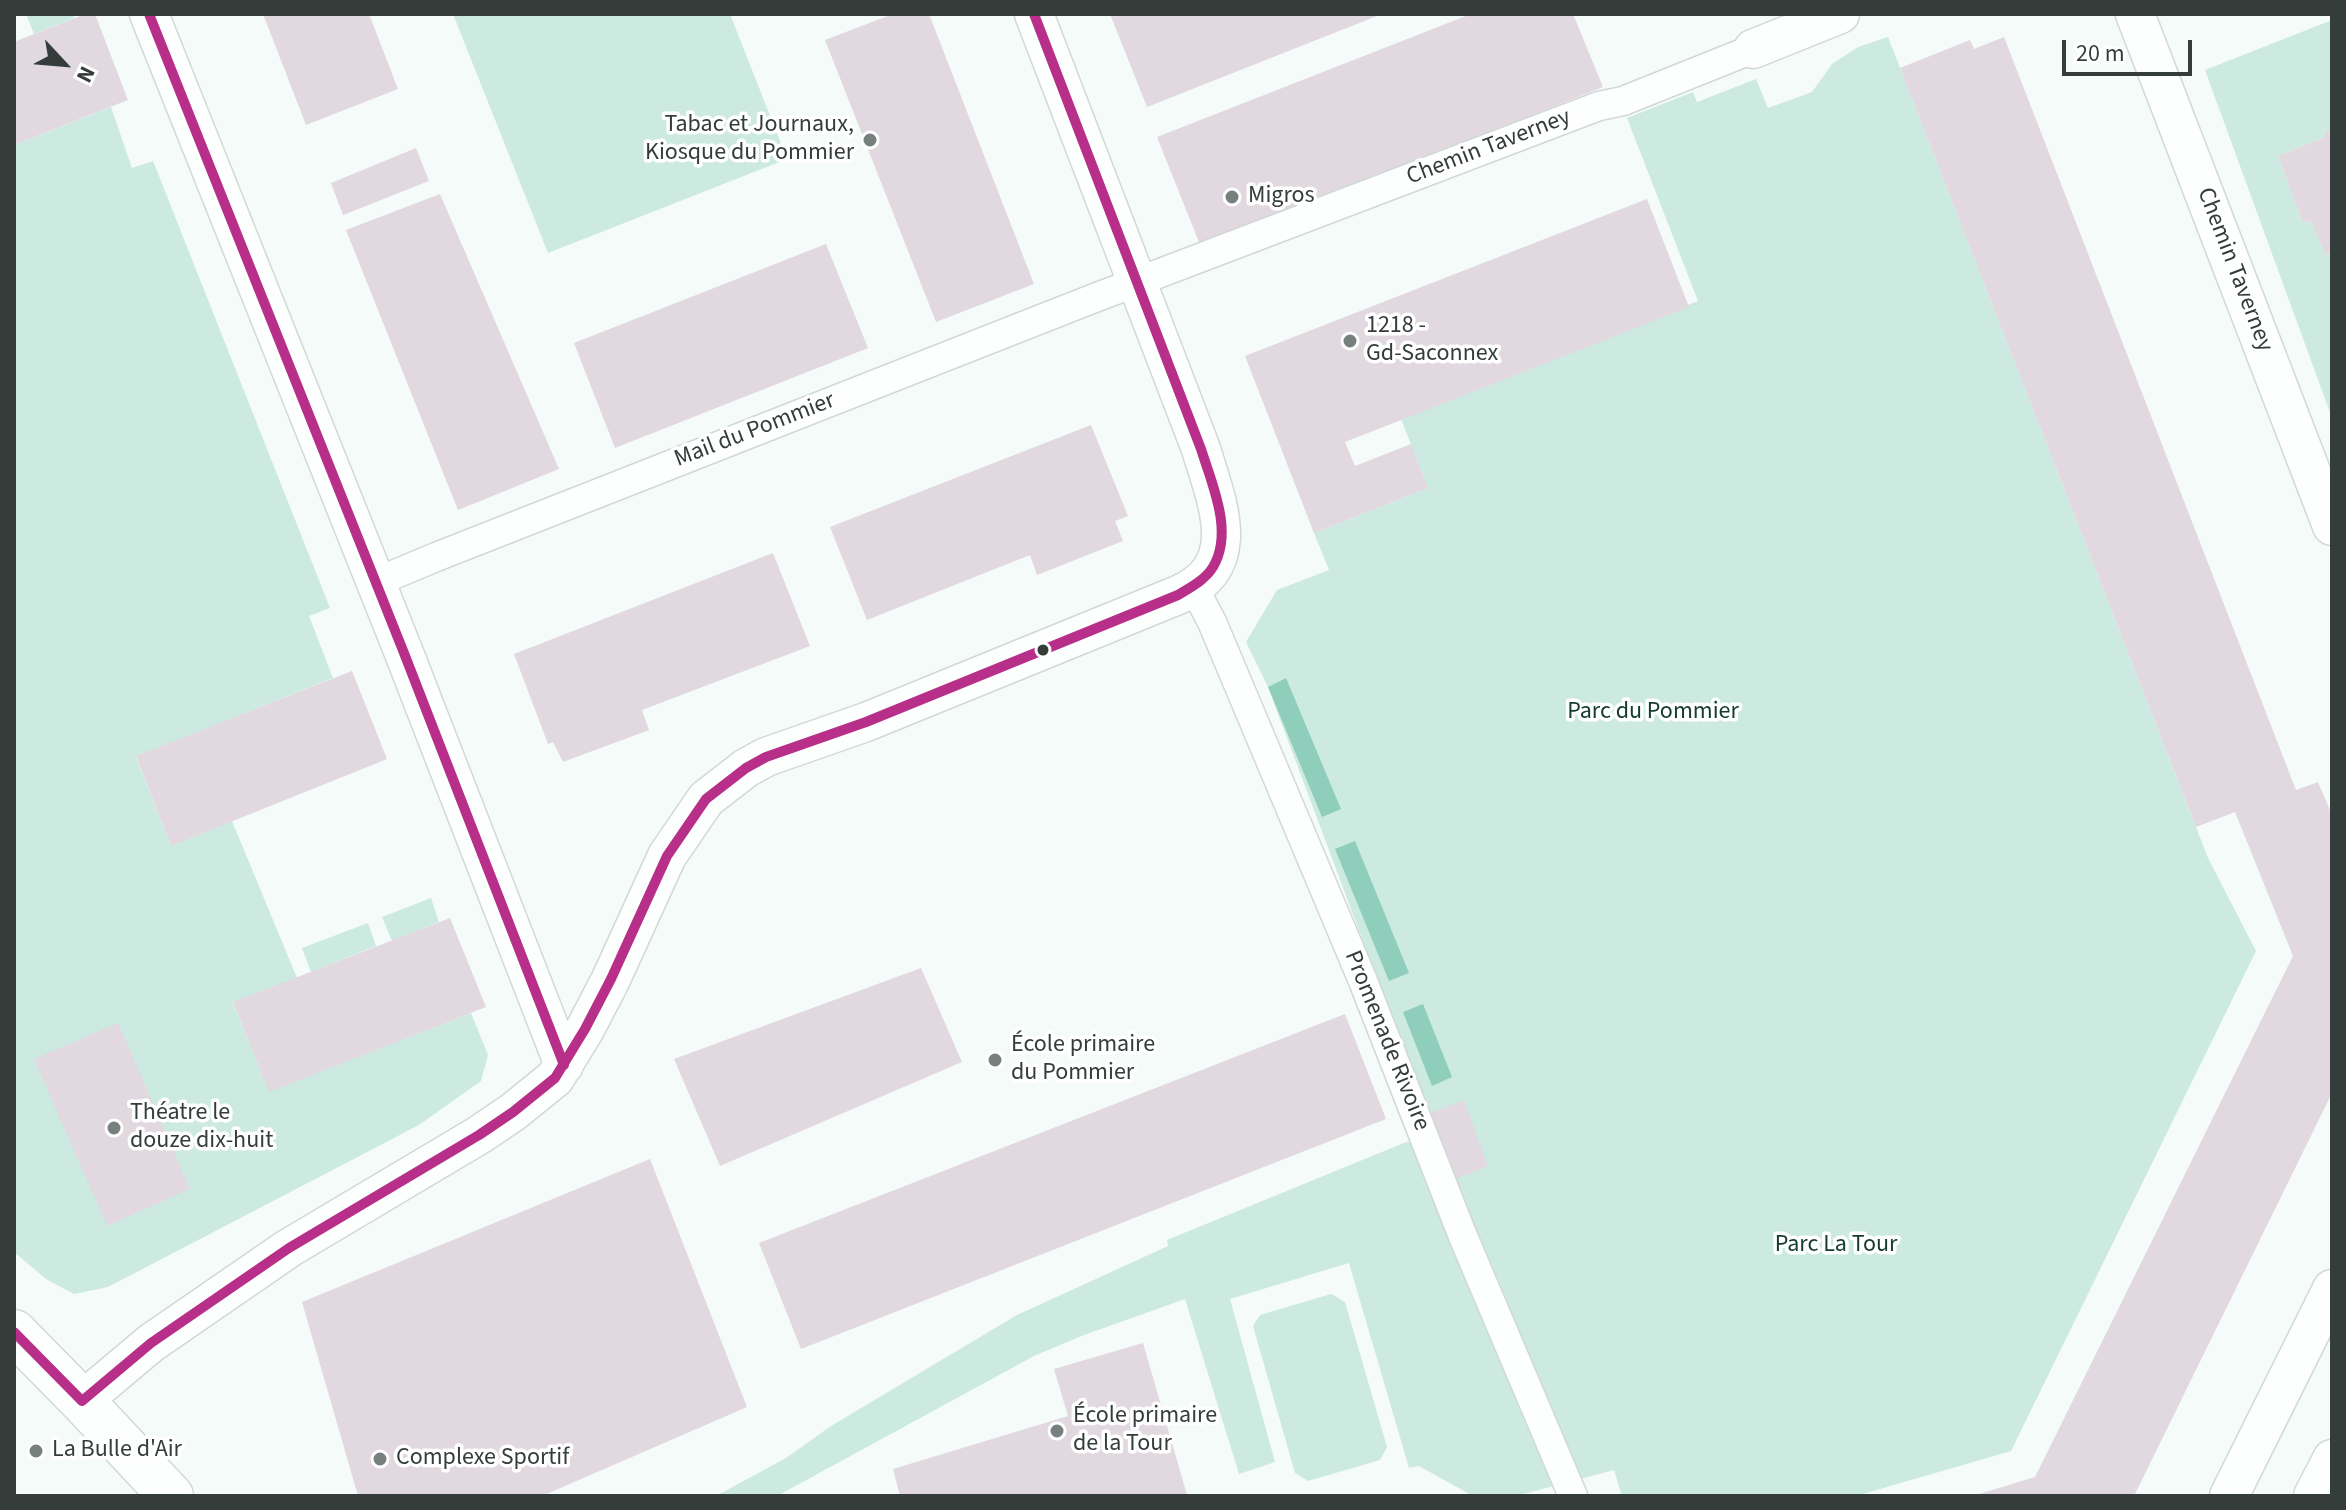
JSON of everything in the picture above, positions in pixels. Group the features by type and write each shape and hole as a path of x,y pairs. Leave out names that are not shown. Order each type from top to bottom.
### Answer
{"street":[{"path":"149,14 209,159 564,1065"},
{"path":"82,1401 151,1343 289,1248 479,1135 555,1078 611,979 667,856 706,799 729,780 766,757 866,722 1194,588 1210,572 1223,537 1221,517 1201,449 1034,14"},
{"name":"Chemin Taverney","path":"1137,282 1599,106 1623,101 1840,14"},
{"name":"Chemin Taverney","path":"2135,14 2332,526"},
{"name":"Mail du Pommier","path":"374,583 1137,282"},
{"name":"Promenade Rivoire","path":"1194,588 1212,622 1363,981 1462,1234 1573,1496"},
{"path":"2229,1496 2332,1289"},
{"path":"14,1332 171,1496"},
{"path":"2313,1496 2332,1459"}],"green space":[{"path":"26,14 72,14 74,18 34,34"},
{"path":"453,14 730,14 787,159 548,253"},
{"path":"2332,20 2332,129 2324,132 2325,137 2278,156 2303,223 2311,220 2325,255 2332,252 2332,418 2205,70"},
{"path":"1888,37 2208,858 2256,951 2011,1451 1856,1496 1622,1496 1614,1470 1516,1496 1473,1496 1419,1466 1409,1468 1349,1263 1230,1299 1275,1462 1239,1474 1185,1299 1034,1356 777,1496 716,1496 786,1458 831,1426 1017,1315 1168,1246 1167,1240 1404,1143 1435,1134 1268,687 1246,642 1277,590 1329,570 1314,533 1428,488 1401,419 1698,301 1627,118 1693,92 1697,102 1756,79 1768,108 1812,92 1832,64 1858,47"},
{"path":"111,107 132,168 153,161 330,608 309,616 333,678 136,757 171,846 232,821 297,978 233,1003 269,1091 471,1013 488,1055 481,1081 419,1125 108,1287 74,1294 46,1279 14,1252 14,145"},
{"path":"431,898 439,922 392,941 382,917"},
{"path":"368,923 376,946 311,972 302,948"},
{"path":"1331,1294 1345,1302 1387,1447 1380,1460 1308,1481 1295,1473 1253,1326 1260,1315"}],"shaded area":[{"path":"1286,678 1341,809 1322,817 1268,687"},
{"path":"1355,841 1409,973 1389,981 1335,849"},
{"path":"1423,1004 1452,1077 1432,1086 1403,1012"}],"building":[{"path":"85,14 95,14 128,100 14,145 14,42"},
{"path":"263,14 369,14 398,89 306,125"},
{"path":"893,14 929,14 1034,284 936,322 825,40"},
{"path":"1110,14 1382,14 1147,107"},
{"path":"1471,14 1573,14 1603,87 1201,247 1157,137"},
{"path":"2004,37 2296,790 2318,782 2332,815 2332,1093 2134,1496 1976,1495 2035,1477 2293,956 2235,812 2196,827 1900,68 1970,40 1974,49"},
{"path":"2332,129 2332,252 2325,255 2311,220 2303,223 2278,156 2325,137 2324,132"},
{"path":"416,148 429,181 343,215 331,183"},
{"path":"440,194 559,469 458,510 346,230"},
{"path":"1647,199 1689,307 1345,442 1355,466 1411,444 1428,488 1314,533 1245,356"},
{"path":"826,244 868,348 615,448 574,343"},
{"path":"1091,425 1128,516 1115,521 1123,541 1037,575 1030,555 867,620 830,527"},
{"path":"773,553 810,646 642,710 649,730 563,762 553,742 548,744 514,654"},
{"path":"352,671 387,759 171,846 136,756"},
{"path":"450,918 486,1007 269,1092 233,1002"},
{"path":"921,968 962,1062 720,1166 674,1059"},
{"path":"1345,1014 1386,1119 801,1349 759,1243"},
{"name":"Théatre le douze dix-huit","path":"118,1023 190,1189 107,1226 34,1059"},
{"path":"1464,1100 1488,1166 1455,1179 1431,1113"},
{"path":"650,1159 747,1407 542,1496 358,1496 302,1302"},
{"name":"École primaire de la Tour","path":"1143,1343 1187,1495 900,1496 893,1469 1068,1416 1054,1369"}],"transit line":[{"path":"149,14 404,653 564,1065"},
{"path":"82,1401 151,1343 289,1248 479,1135 555,1078 611,979 667,856 706,799 746,768 766,757 866,722 1178,595 1210,572 1222,539 1219,508 1210,477 1034,14"},
{"path":"14,1332 82,1401"}],"place":[{"name":"Tabac et Journaux, Kiosque du Pommier","path":"870,140"},
{"name":"Migros","path":"1232,197"},
{"name":"1218 - Gd-Saconnex","path":"1350,341"},
{"name":"École primaire du Pommier","path":"995,1060"},
{"name":"Théatre le douze dix-huit","path":"114,1128"},
{"name":"École primaire de la Tour","path":"1057,1431"},
{"name":"La Bulle d'Air","path":"36,1451"},
{"name":"Complexe Sportif","path":"380,1459"}],"park label":[{"name":"Parc du Pommier","path":"1653,713"},
{"name":"Parc La Tour","path":"1836,1246"}]}
